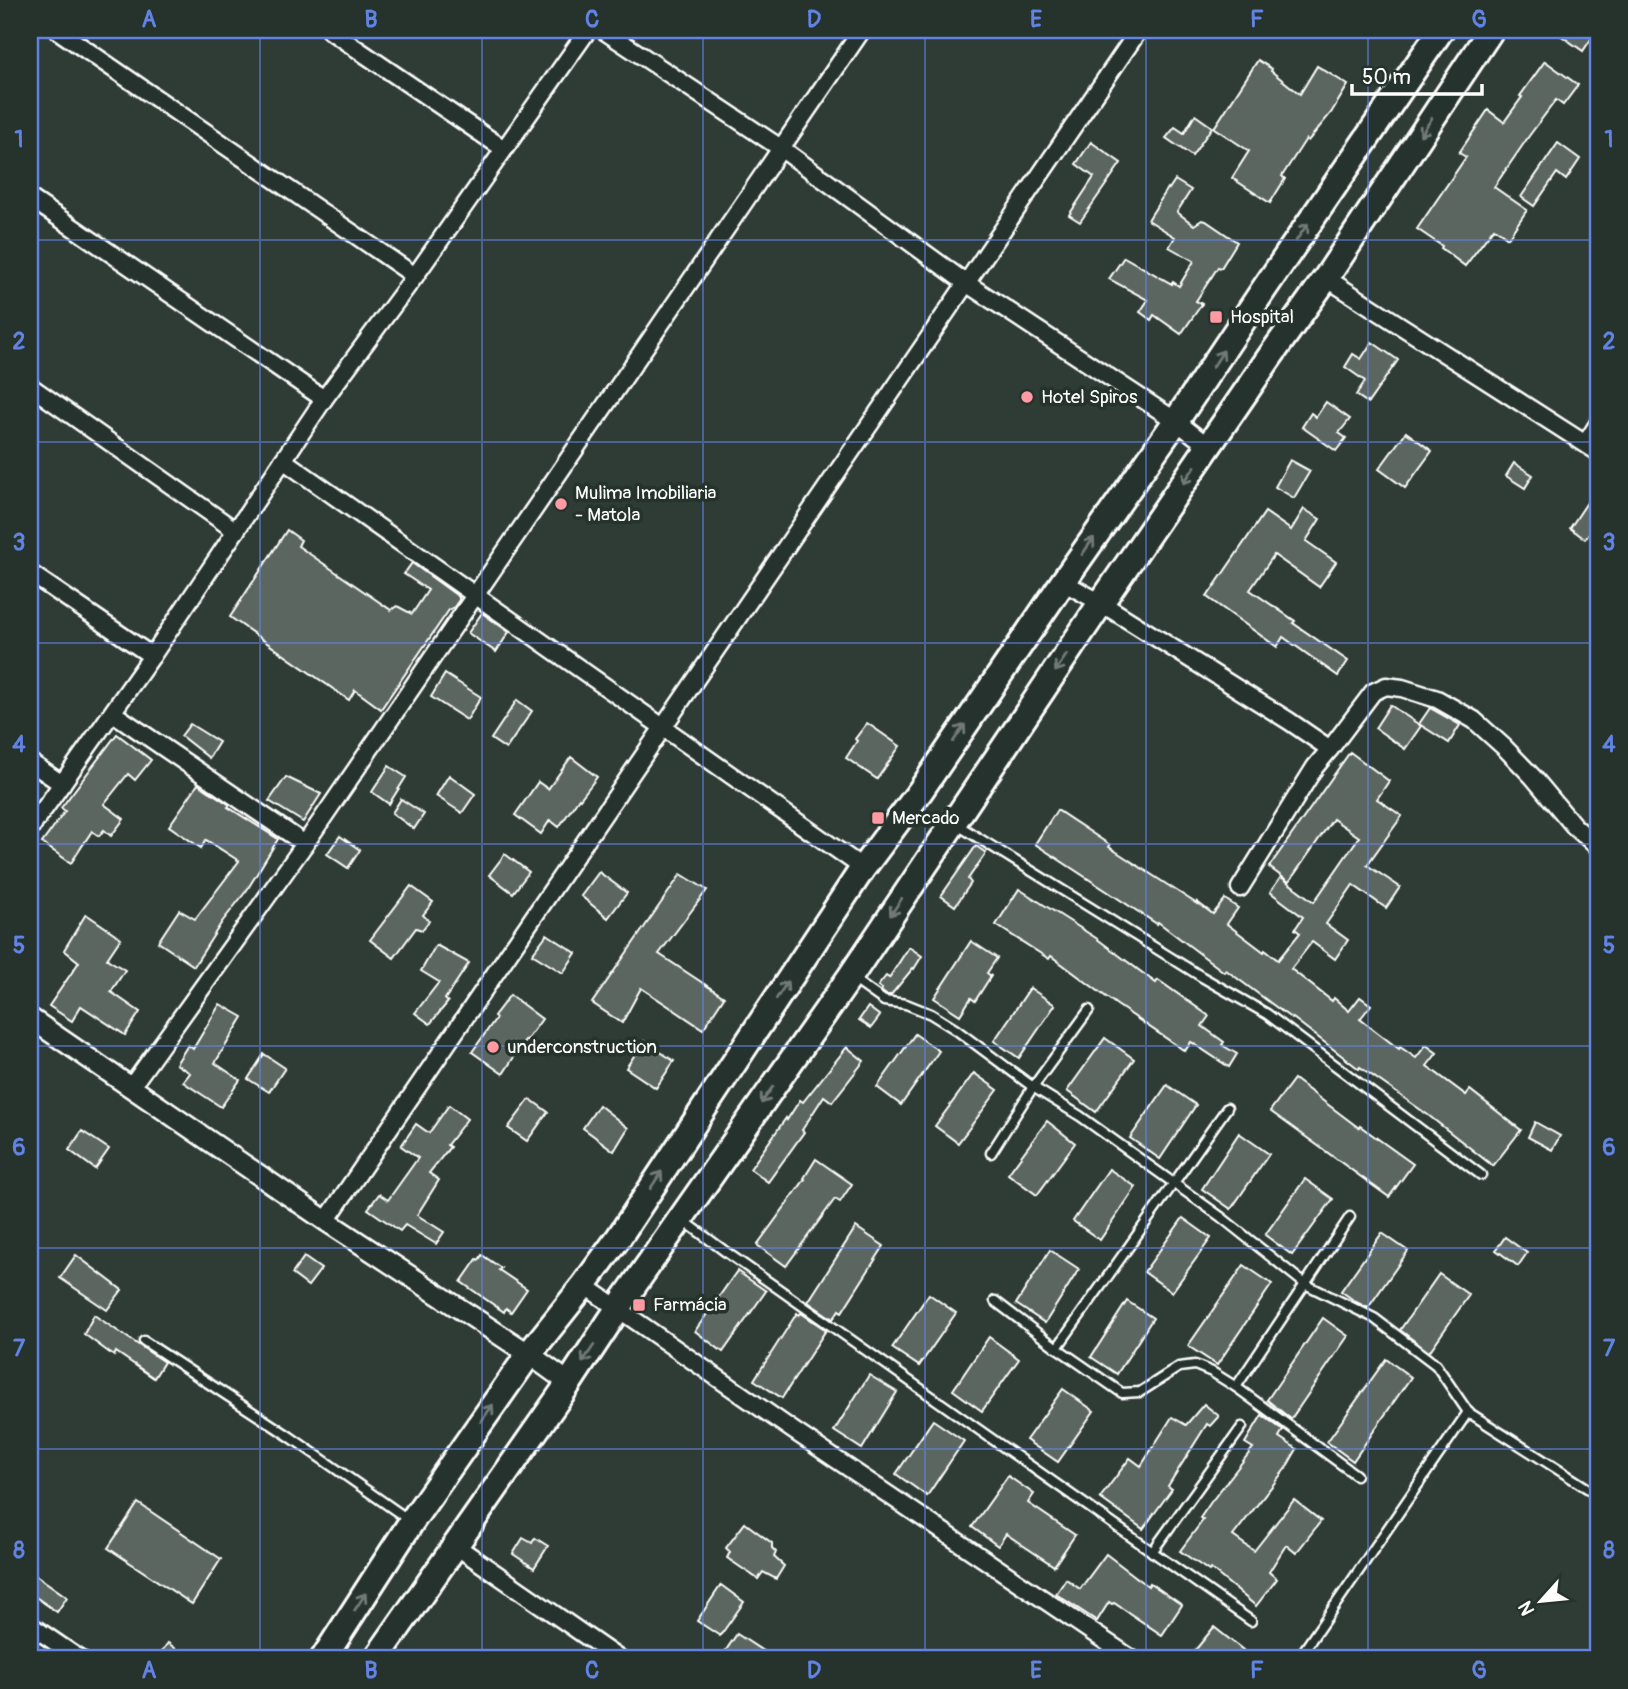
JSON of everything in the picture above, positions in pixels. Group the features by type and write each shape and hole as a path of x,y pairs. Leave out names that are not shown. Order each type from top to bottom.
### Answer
{"highway":[{"path":"323,1659 412,1521 529,1354 619,1237 863,868 921,790 1176,421 1441,30"},
{"path":"376,1659 850,977 1101,603 1326,278 1491,30"}],"street":[{"path":"57,30 415,276"},
{"path":"329,30 504,149"},
{"path":"30,829 152,656 324,399 415,276 588,30"},
{"path":"603,30 782,149 966,283 1176,421 1209,447"},
{"path":"131,1087 305,844 862,30"},
{"path":"326,1221 1139,30"},
{"path":"30,198 324,399"},
{"path":"1326,278 1592,447 1598,424"},
{"path":"30,386 236,531"},
{"path":"283,460 863,868"},
{"path":"30,573 152,656"},
{"path":"1063,582 1101,603 1330,749"},
{"path":"1240,888 1315,767 1373,692 1386,686 1437,699 1474,720 1504,747 1574,826 1598,847"},
{"path":"113,713 305,844"},
{"path":"30,762 62,784"},
{"path":"30,1018 326,1221 569,1383"},
{"path":"584,1285 794,1431 1132,1659"},
{"path":"456,1546 619,1659"},
{"path":"30,1625 80,1659"}],"lane":[{"path":"953,822 1202,978 1267,1014 1481,1175"},
{"path":"850,977 884,1001 906,1004 932,1014 955,1028 1033,1087 1080,1116 1221,1217 1306,1284 1374,1318 1436,1365 1468,1412 1598,1495"},
{"path":"991,1153 1033,1087 1089,1010"},
{"path":"1057,1348 1227,1108"},
{"path":"1236,1387 1350,1217"},
{"path":"681,1218 1251,1621"},
{"path":"995,1301 1122,1393 1140,1392 1180,1367 1195,1364 1212,1372 1356,1475"},
{"path":"145,1341 412,1521"},
{"path":"1298,1659 1468,1412"},
{"path":"1152,1552 1242,1427"}],"building":[{"path":"1553,30 1597,30 1583,51"},
{"path":"1258,60 1300,94 1317,66 1348,85 1331,113 1308,141 1306,139 1282,176 1285,179 1270,203 1232,178 1249,151 1214,128"},
{"path":"1545,61 1578,85 1563,105 1556,100 1494,187 1527,210 1508,238 1494,228 1465,266 1417,229 1466,157 1459,153 1488,110 1504,122"},
{"path":"1195,115 1212,127 1192,156 1166,138 1175,127 1184,133"},
{"path":"1091,142 1121,163 1080,222 1069,215 1094,177 1076,164"},
{"path":"1558,143 1580,159 1566,180 1557,173 1534,206 1521,197"},
{"path":"1175,180 1191,190 1177,212 1194,225 1202,220 1206,221 1237,242 1196,301 1202,304 1181,334 1154,315 1151,320 1140,312 1148,300 1109,279 1124,257 1179,286 1194,261 1169,247 1175,237 1148,220"},
{"path":"1372,342 1398,360 1368,403 1356,395 1365,381 1345,367 1353,354 1361,359"},
{"path":"1326,402 1350,419 1339,433 1346,438 1336,451 1302,427 1311,413 1316,417"},
{"path":"1406,432 1432,451 1405,488 1379,469"},
{"path":"1290,460 1310,471 1294,498 1275,487"},
{"path":"1514,463 1533,475 1525,488 1506,476"},
{"path":"1598,486 1598,540 1589,534 1585,539 1570,528"},
{"path":"1304,509 1320,519 1306,541 1336,562 1319,587 1274,555 1250,590 1348,661 1338,676 1283,637 1277,647 1207,597 1265,512 1291,530"},
{"path":"287,530 301,540 298,546 391,610 397,606 412,614 428,590 404,574 412,563 459,597 381,709 355,690 349,700 230,617"},
{"path":"482,613 509,632 496,652 468,633"},
{"path":"445,674 481,697 467,720 431,697"},
{"path":"517,700 532,711 506,749 491,739"},
{"path":"1390,705 1421,726 1405,749 1375,728"},
{"path":"1430,708 1460,725 1449,743 1419,724"},
{"path":"867,723 900,746 877,779 846,758"},
{"path":"190,724 219,742 209,758 181,736"},
{"path":"117,734 151,760 135,780 128,774 104,804 124,819 111,836 104,830 99,836 92,831 71,863 42,843 65,811 61,808"},
{"path":"1350,752 1389,781 1377,799 1402,816 1367,865 1400,887 1386,908 1353,885 1326,924 1348,940 1335,959 1312,942 1291,969 1349,1011 1360,997 1371,1005 1360,1019 1399,1049 1400,1047 1416,1058 1426,1045 1437,1053 1427,1066 1466,1095 1470,1090 1521,1130 1493,1166 1428,1115 1360,1067 1359,1069 1293,1018 1226,970 1224,972 1158,922 1157,924 1035,844 1057,810 1213,914 1225,899 1238,908 1227,924 1278,960 1300,933 1295,929 1303,917 1270,892 1281,877 1314,902 1359,837 1333,819 1289,882 1269,867"},
{"path":"571,757 597,777 559,827 550,820 541,834 515,815 538,782 548,789"},
{"path":"389,766 406,777 389,804 372,792"},
{"path":"449,775 475,794 462,813 436,796"},
{"path":"286,777 321,794 303,822 269,801"},
{"path":"198,784 278,839 247,890 222,922 194,966 158,942 179,910 195,919 239,861 206,840 201,848 169,826"},
{"path":"401,799 424,814 414,829 392,813"},
{"path":"340,836 360,850 348,868 327,854"},
{"path":"976,846 986,853 968,879 971,883 955,906 941,896"},
{"path":"505,854 529,872 513,893 489,875"},
{"path":"599,872 627,893 608,918 581,896"},
{"path":"681,874 707,890 659,954 724,997 703,1029 641,988 622,1023 592,1003"},
{"path":"411,886 433,902 423,915 429,921 422,930 416,928 394,958 370,940"},
{"path":"1019,889 1209,1016 1202,1026 1224,1042 1222,1045 1237,1054 1229,1067 1191,1042 1185,1051 1051,956 1049,959 996,925"},
{"path":"86,914 121,938 107,959 125,970 111,992 140,1012 125,1035 81,1006 72,1021 49,1006 79,962 64,950"},
{"path":"547,934 576,953 563,973 532,954"},
{"path":"971,941 997,958 987,973 991,976 975,1001 971,998 960,1015 934,998"},
{"path":"436,945 469,963 445,999 448,1002 430,1024 415,1013 439,982 421,971"},
{"path":"909,947 922,956 891,995 886,995 878,986 886,976 889,978"},
{"path":"1030,988 1055,1005 1019,1058 994,1041"},
{"path":"510,995 542,1019 503,1074 472,1052"},
{"path":"220,1004 243,1017 215,1063 240,1080 221,1107 183,1082 190,1073 176,1064 188,1045 193,1049"},
{"path":"868,1007 880,1016 871,1028 859,1020"},
{"path":"915,1034 939,1051 901,1105 877,1087"},
{"path":"1105,1038 1134,1059 1096,1112 1067,1091"},
{"path":"644,1041 674,1061 656,1088 626,1068"},
{"path":"847,1047 864,1061 832,1102 824,1096 802,1130 804,1132 768,1182 750,1169 800,1100 803,1102"},
{"path":"264,1054 285,1068 269,1092 248,1079"},
{"path":"974,1073 998,1090 958,1143 935,1126"},
{"path":"1294,1079 1413,1164 1389,1197 1270,1111"},
{"path":"1167,1085 1196,1105 1160,1159 1130,1138"},
{"path":"530,1099 548,1112 527,1141 508,1128"},
{"path":"449,1105 467,1119 447,1145 450,1147 429,1173 439,1180 417,1215 444,1232 436,1244 405,1225 400,1231 368,1209 379,1194 388,1200 418,1158 401,1146 416,1124 429,1133"},
{"path":"599,1105 628,1128 614,1151 583,1128"},
{"path":"1047,1121 1075,1143 1037,1195 1008,1174"},
{"path":"1535,1122 1560,1136 1552,1150 1528,1137"},
{"path":"82,1131 109,1149 95,1169 69,1150"},
{"path":"1239,1133 1269,1154 1231,1209 1202,1189"},
{"path":"816,1159 852,1184 840,1202 835,1199 786,1266 757,1245 805,1179"},
{"path":"1109,1169 1136,1187 1100,1240 1073,1221"},
{"path":"1305,1179 1333,1199 1292,1255 1265,1235"},
{"path":"1183,1218 1211,1238 1172,1292 1144,1272"},
{"path":"856,1227 884,1246 842,1312 839,1310 833,1319 808,1302"},
{"path":"1382,1233 1408,1251 1368,1308 1341,1291"},
{"path":"1505,1237 1527,1253 1518,1266 1496,1250"},
{"path":"1050,1250 1079,1269 1045,1323 1016,1304"},
{"path":"76,1255 122,1290 107,1310 60,1278"},
{"path":"482,1255 527,1289 511,1312 506,1308 504,1312 461,1282"},
{"path":"304,1257 321,1269 308,1286 292,1274"},
{"path":"1244,1265 1272,1284 1217,1365 1188,1346"},
{"path":"737,1271 766,1291 723,1352 695,1331"},
{"path":"1439,1274 1469,1295 1429,1352 1400,1330"},
{"path":"929,1294 956,1313 919,1366 892,1348"},
{"path":"1127,1301 1153,1318 1117,1374 1091,1357"},
{"path":"797,1313 826,1330 782,1398 754,1380"},
{"path":"94,1315 164,1362 154,1378 116,1352 114,1356 84,1334"},
{"path":"1323,1318 1348,1336 1291,1419 1267,1400"},
{"path":"989,1337 1019,1359 982,1411 953,1390"},
{"path":"1386,1359 1411,1377 1353,1461 1327,1442"},
{"path":"869,1375 897,1392 862,1449 834,1431"},
{"path":"1063,1389 1094,1411 1058,1462 1026,1440"},
{"path":"1204,1404 1219,1416 1210,1426 1207,1424 1168,1486 1172,1489 1143,1529 1100,1498 1130,1458 1141,1466 1172,1417 1186,1425"},
{"path":"1262,1415 1283,1430 1279,1437 1297,1449 1286,1468 1233,1536 1254,1551 1294,1500 1321,1521 1296,1553 1286,1545 1269,1572 1277,1579 1256,1606 1211,1569 1209,1571 1180,1551 1203,1520 1200,1518 1211,1502 1253,1448 1245,1443"},
{"path":"933,1420 964,1441 927,1496 896,1474"},
{"path":"1008,1476 1034,1494 1028,1503 1075,1535 1054,1566 1006,1534 998,1546 972,1527"},
{"path":"138,1503 221,1559 192,1604 108,1548"},
{"path":"745,1523 772,1543 776,1552 774,1557 784,1566 776,1579 763,1572 758,1579 727,1558 730,1552 726,1548"},
{"path":"523,1538 532,1543 535,1538 548,1546 534,1568 513,1554"},
{"path":"1106,1554 1148,1586 1150,1583 1182,1605 1162,1635 1114,1603 1109,1602 1097,1621 1056,1594 1066,1579 1080,1589"},
{"path":"30,1571 67,1597 57,1612 30,1593"},
{"path":"721,1585 744,1602 720,1636 697,1621"},
{"path":"1214,1627 1243,1650 1236,1659 1188,1659"},
{"path":"737,1634 775,1659 720,1659"},
{"path":"168,1643 190,1659 156,1659"}],"place":[{"name":"Hospital","path":"1216,317"},
{"name":"Hotel Spiros","path":"1027,397"},
{"name":"Mulima Imobiliaria - Matola","path":"561,504"},
{"name":"Mercado","path":"878,818"},
{"name":"underconstruction","path":"493,1047"},
{"name":"Farmácia","path":"639,1305"}]}
